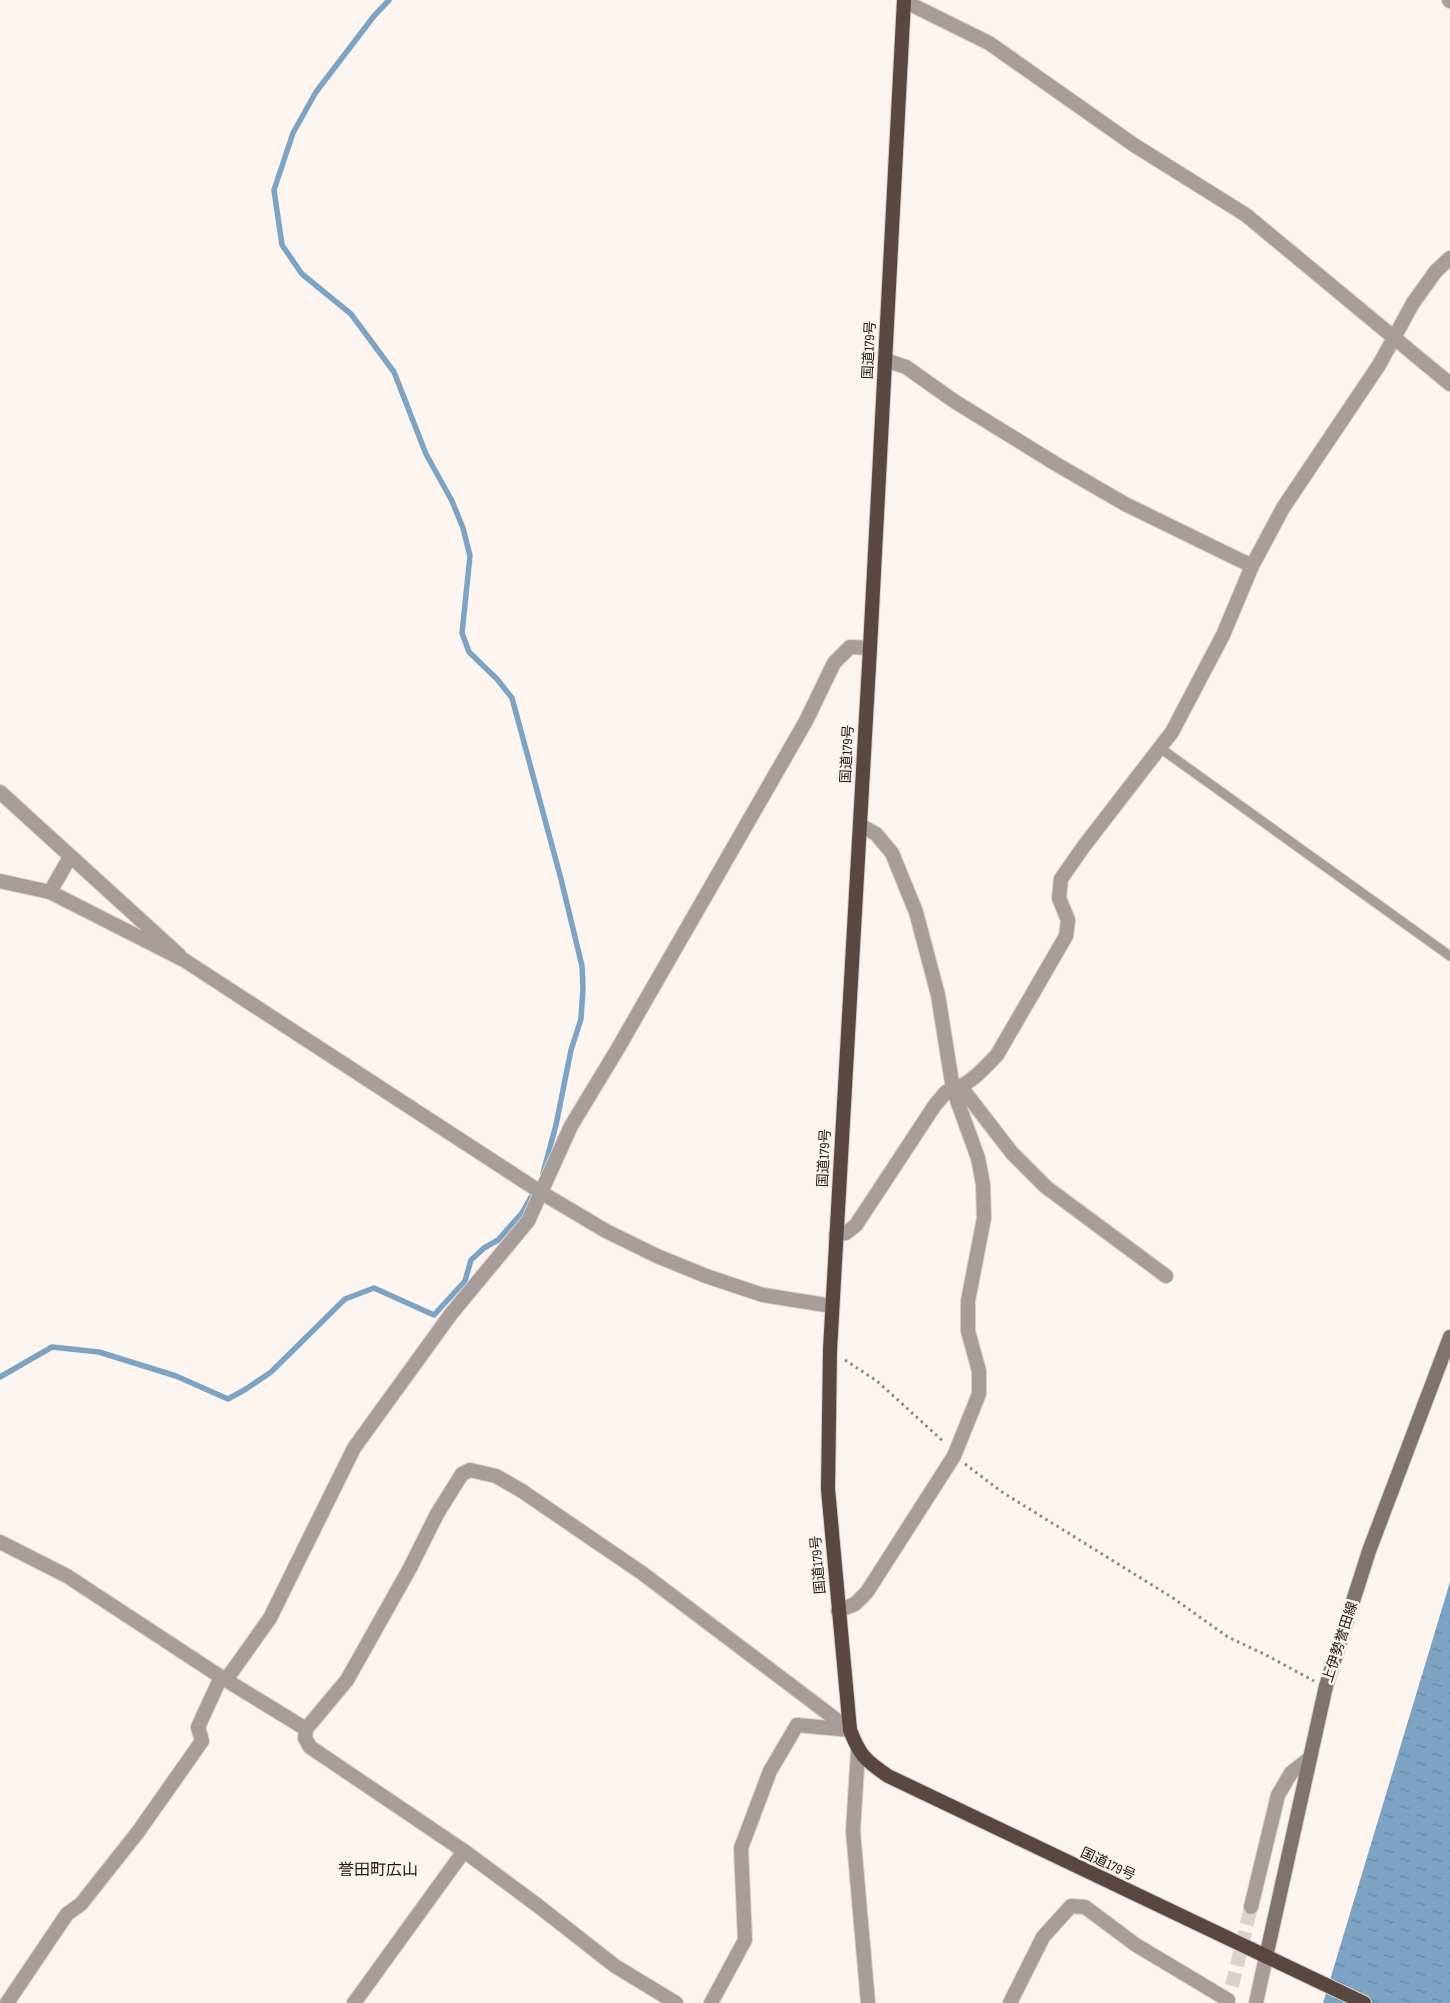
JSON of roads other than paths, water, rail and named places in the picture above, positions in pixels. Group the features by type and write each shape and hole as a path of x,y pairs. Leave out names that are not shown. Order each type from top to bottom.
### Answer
{"highway":[{"name":"国道179号","path":"904,0 870,648 830,1350 828,1489 850,1730 858,1751 873,1766 888,1776 1364,2003"}],"main road":[{"name":"上伊勢誉田線","path":"1266,1957 1326,1686 1369,1551 1450,1337"}],"street":[{"path":"904,0 989,43 1134,145 1246,215 1450,384"},
{"path":"836,1235 846,1233 856,1225 935,1105 946,1092 957,1088 981,1072 996,1055 1066,936 1068,920 1059,898 1061,879 1084,846 1172,732 1223,635 1252,566 1283,508 1379,365 1413,303 1436,271 1450,258"},
{"path":"885,360 906,367 978,415 1116,499 1252,566"},
{"path":"7,2003 67,1914 81,1904 138,1832 202,1741 198,1727 224,1678 270,1618 354,1448 451,1314 528,1221 537,1189 571,1126 806,721 834,663 850,647 870,648"},
{"path":"0,792 184,960"},
{"path":"838,1611 855,1604 867,1592 954,1456 979,1394 979,1371 968,1331 968,1301 984,1218 983,1184 978,1158 957,1088 938,995 916,912 892,853 876,834 860,825"},
{"path":"50,892 70,856"},
{"path":"0,880 50,892 184,960 537,1189 606,1231 657,1256 706,1276 763,1295 832,1306"},
{"path":"957,1088 1012,1154 1046,1187 1166,1276"},
{"path":"676,2003 615,1966 464,1851 310,1747 305,1738 306,1728 347,1680 410,1568 437,1514 462,1474 470,1470 496,1476 522,1491 642,1573 850,1730"},
{"path":"0,1542 67,1576 224,1678 306,1728"},
{"path":"711,2003 745,1940 741,1848 770,1771 797,1725 850,1730"},
{"path":"858,1751 853,1831 868,2003"},
{"path":"1251,1907 1278,1795 1291,1773 1310,1758"},
{"path":"354,2003 464,1851"},
{"path":"1010,2003 1043,1937 1071,1906 1085,1907 1136,1945 1229,1996"},
{"path":"1256,2003 1266,1957"}],"lane":[{"path":"1160,748 1450,956"}],"water":[{"path":"1450,1582 1450,2003 1323,2003"}],"waterway":[{"path":"389,0 374,16 316,92 293,133 274,190 282,245 302,274 351,314 394,372 426,454 452,501 463,528 470,556 462,633 469,652 497,679 512,698 561,879 582,966 581,1019 571,1050 556,1125 543,1173"},
{"path":"0,1377 52,1347 99,1352 176,1376 228,1399 271,1372 345,1299 374,1288 434,1315 465,1281 471,1260 484,1248 498,1240 522,1213 536,1188"}],"tunnel":[{"path":"1232,1986 1251,1907"}],"district":[{"name":"誉田町広山","path":"378,1870"}]}
